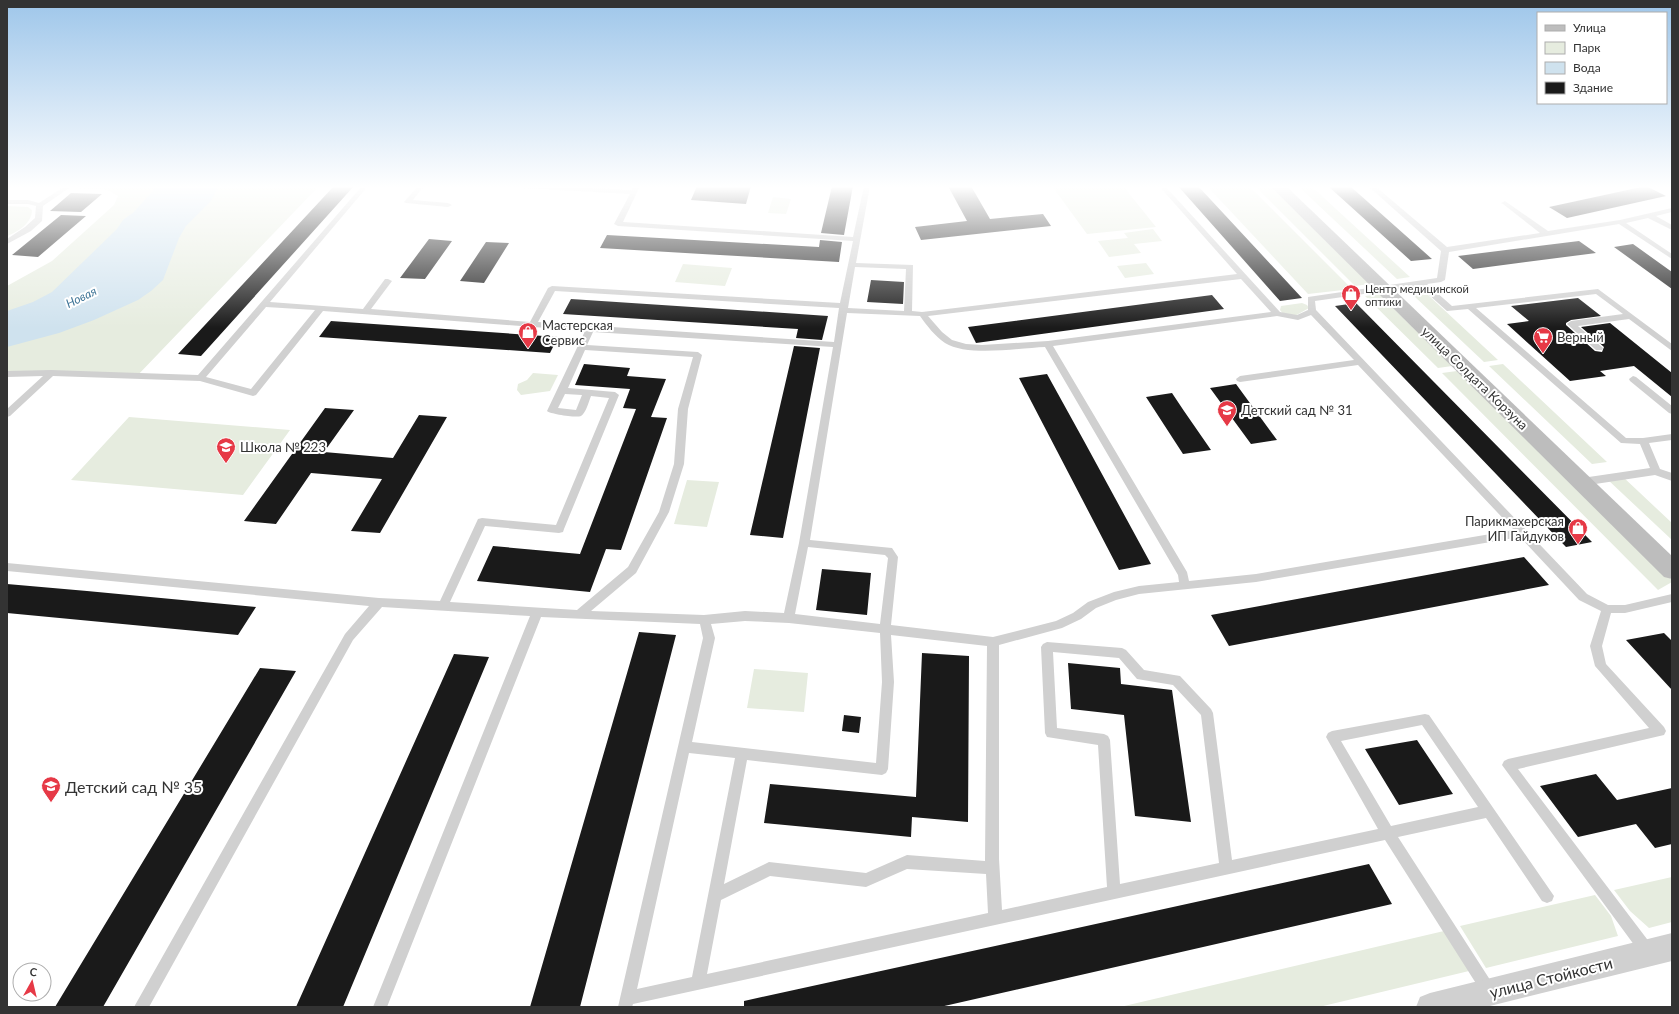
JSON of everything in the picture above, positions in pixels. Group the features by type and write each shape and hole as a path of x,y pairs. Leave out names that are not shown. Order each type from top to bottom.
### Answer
{"street":[{"name":"улица Солдата Корзуна","path":"1330,233 1389,287"},
{"name":"улица Солдата Корзуна","path":"1336,233 1389,287 1589,481 1672,570"},
{"name":"улица Солдата Корзуна","path":"1589,481 1672,552"},
{"name":"улица Стойкости","path":"1430,1007 1660,950"}],"lane":[{"path":"7,242 21,233"},
{"path":"200,378 324,233"},
{"path":"766,233 857,239"},
{"path":"789,618 804,543 837,344 858,233"},
{"path":"1205,233 1276,314"},
{"path":"1426,233 1445,250 1552,233"},
{"path":"1637,233 1672,257"},
{"path":"1445,250 1441,280 1311,299 1312,312 1521,534 1583,597 1607,609 1624,609 1672,598"},
{"path":"852,265 910,268 908,313"},
{"path":"532,325 552,288 922,314 1243,276"},
{"path":"366,311 388,281"},
{"path":"1421,283 1450,309 1598,291 1672,348"},
{"path":"264,304 532,325 837,344"},
{"path":"1470,307 1624,441 1643,442 1672,437"},
{"path":"7,374 50,372 200,378 253,393 321,308"},
{"path":"922,314 939,334 949,342 966,347 982,348 1048,344 1276,314 1298,318 1312,312"},
{"path":"1599,348 1570,324 1630,316"},
{"path":"588,393 579,413 552,411 590,329"},
{"path":"1048,344 1183,575 1185,586"},
{"path":"579,615 632,570 664,512 679,464 683,408 698,355 582,347"},
{"path":"1240,379 1359,362"},
{"path":"7,414 50,372"},
{"path":"1633,379 1672,412"},
{"path":"443,606 482,522 559,530 615,395 562,391"},
{"path":"1643,442 1656,471"},
{"path":"1589,481 1656,471 1672,477"},
{"path":"7,567 379,602 579,615 704,620 745,616 789,618 993,642 1058,625 1077,616 1092,605 1114,596 1139,590 1256,578 1521,534"},
{"path":"684,747 882,769 888,682 884,630 893,557 888,551 804,543"},
{"path":"141,1007 349,637 379,602"},
{"path":"1607,609 1596,646 1601,666 1660,731 1508,765 1660,950"},
{"path":"380,1007 536,612"},
{"path":"704,620 709,638 627,1002 698,982 1489,811"},
{"path":"993,642 992,868 995,918"},
{"path":"1114,892 1104,740 1051,733 1047,647 1122,653 1141,675 1176,680 1207,713 1226,868"},
{"path":"1490,992 1388,832 1332,737 1424,719 1547,896"},
{"path":"698,982 742,754"},
{"path":"715,896 769,869 866,880 907,862 992,868"}],"green space":[{"path":"83,233 274,233 136,377 25,374 7,376 7,286 52,261"},
{"path":"1124,233 1156,233 1162,241 1134,244 1141,253 1109,257 1098,241 1128,238"},
{"path":"1251,233 1296,233 1352,289 1308,294"},
{"path":"1302,233 1318,233 1370,284 1355,286"},
{"path":"1348,233 1362,233 1410,277 1397,279"},
{"path":"1146,263 1154,274 1125,278 1117,266"},
{"path":"683,264 732,268 725,286 675,282"},
{"path":"1379,294 1452,366 1438,368 1365,296"},
{"path":"1427,294 1498,360 1484,362 1414,296"},
{"path":"1302,303 1307,305 1309,308 1293,317 1284,315 1280,310 1281,306"},
{"path":"1503,364 1607,462 1592,464 1489,366"},
{"path":"1457,371 1672,580 1672,582 1658,590 1442,373"},
{"path":"533,373 558,375 550,391 521,395 517,390 518,384 527,380"},
{"path":"129,417 290,430 243,495 71,480"},
{"path":"1622,476 1672,523 1672,540 1607,479"},
{"path":"687,480 719,482 707,527 674,524"},
{"path":"754,669 808,673 804,712 747,708"},
{"path":"1672,877 1672,922 1649,928 1630,911 1614,890"},
{"path":"1595,895 1611,916 1618,936 1486,968 1460,926"},
{"path":"1444,931 1469,971 1319,1007 1120,1007"}],"water":[{"name":"Новая","path":"113,233 182,233 163,280 138,300 94,320 59,333 7,347 7,311 33,302 52,292"}],"building":[{"path":"39,233 66,233 38,257 12,255"},
{"path":"290,233 311,233 201,356 178,354"},
{"path":"825,233 844,233 844,235"},
{"path":"918,233 983,233 921,240"},
{"path":"1220,233 1242,233 1302,298 1280,301"},
{"path":"1380,233 1403,233 1432,259 1411,261"},
{"path":"607,235 819,247 820,240 842,242 839,262 600,248"},
{"path":"429,239 452,241 425,279 400,278"},
{"path":"1579,241 1596,253 1473,269 1458,256"},
{"path":"486,242 509,243 484,283 460,281"},
{"path":"1633,244 1672,272 1672,289 1614,247"},
{"path":"871,280 904,282 903,304 867,302"},
{"path":"1212,295 1224,309 976,343 968,327"},
{"path":"1578,298 1601,316 1571,320 1566,323 1566,325 1595,351 1602,352 1604,347 1581,327 1610,323 1672,373 1672,397 1634,366 1600,371 1606,376 1570,381 1507,324 1529,321 1511,306"},
{"path":"571,299 828,316 822,340 796,338 798,329 563,314"},
{"path":"1356,303 1592,542 1566,547 1335,306"},
{"path":"331,321 558,337 550,353 319,337"},
{"path":"794,346 820,348 783,538 750,535"},
{"path":"584,364 630,368 627,376 666,379 651,417 667,418 621,550 606,549 590,592 477,581 493,546 580,554 636,409 623,408 630,389 575,385"},
{"path":"1047,374 1151,564 1119,570 1019,378"},
{"path":"1236,384 1277,440 1251,444 1210,388"},
{"path":"1172,393 1211,450 1183,454 1146,397"},
{"path":"325,408 354,410 324,452 393,458 419,415 447,417 380,533 351,531 382,479 311,473 276,524 244,521"},
{"path":"1524,557 1549,585 1229,646 1211,615"},
{"path":"822,569 871,573 867,615 816,610"},
{"path":"7,584 256,607 238,635 7,613"},
{"path":"639,632 676,635 580,1007 530,1007"},
{"path":"1664,633 1672,641 1672,690 1626,640"},
{"path":"922,653 969,656 968,822 912,817 911,837 764,823 770,784 916,797"},
{"path":"454,654 489,657 343,1007 296,1007"},
{"path":"1068,663 1120,668 1121,684 1172,690 1191,822 1135,816 1124,715 1071,709"},
{"path":"260,668 296,671 103,1007 55,1007"},
{"path":"844,715 861,717 859,733 842,731"},
{"path":"1417,740 1453,794 1399,805 1365,749"},
{"path":"1596,774 1617,800 1672,788 1672,844 1655,848 1636,824 1578,837 1540,786"},
{"path":"1369,864 1392,904 940,1007 744,1007 744,1001"}],"place":[{"name":"Центр медицинской оптики","path":"1351,311"},
{"name":"Мастерская Сервис","path":"528,349"},
{"name":"Верный","path":"1543,354"},
{"name":"Детский сад № 31","path":"1227,427"},
{"name":"Школа № 223","path":"226,464"},
{"name":"Парикмахерская ИП Гайдуков","path":"1578,545"},
{"name":"Детский сад № 35","path":"51,803"}]}
